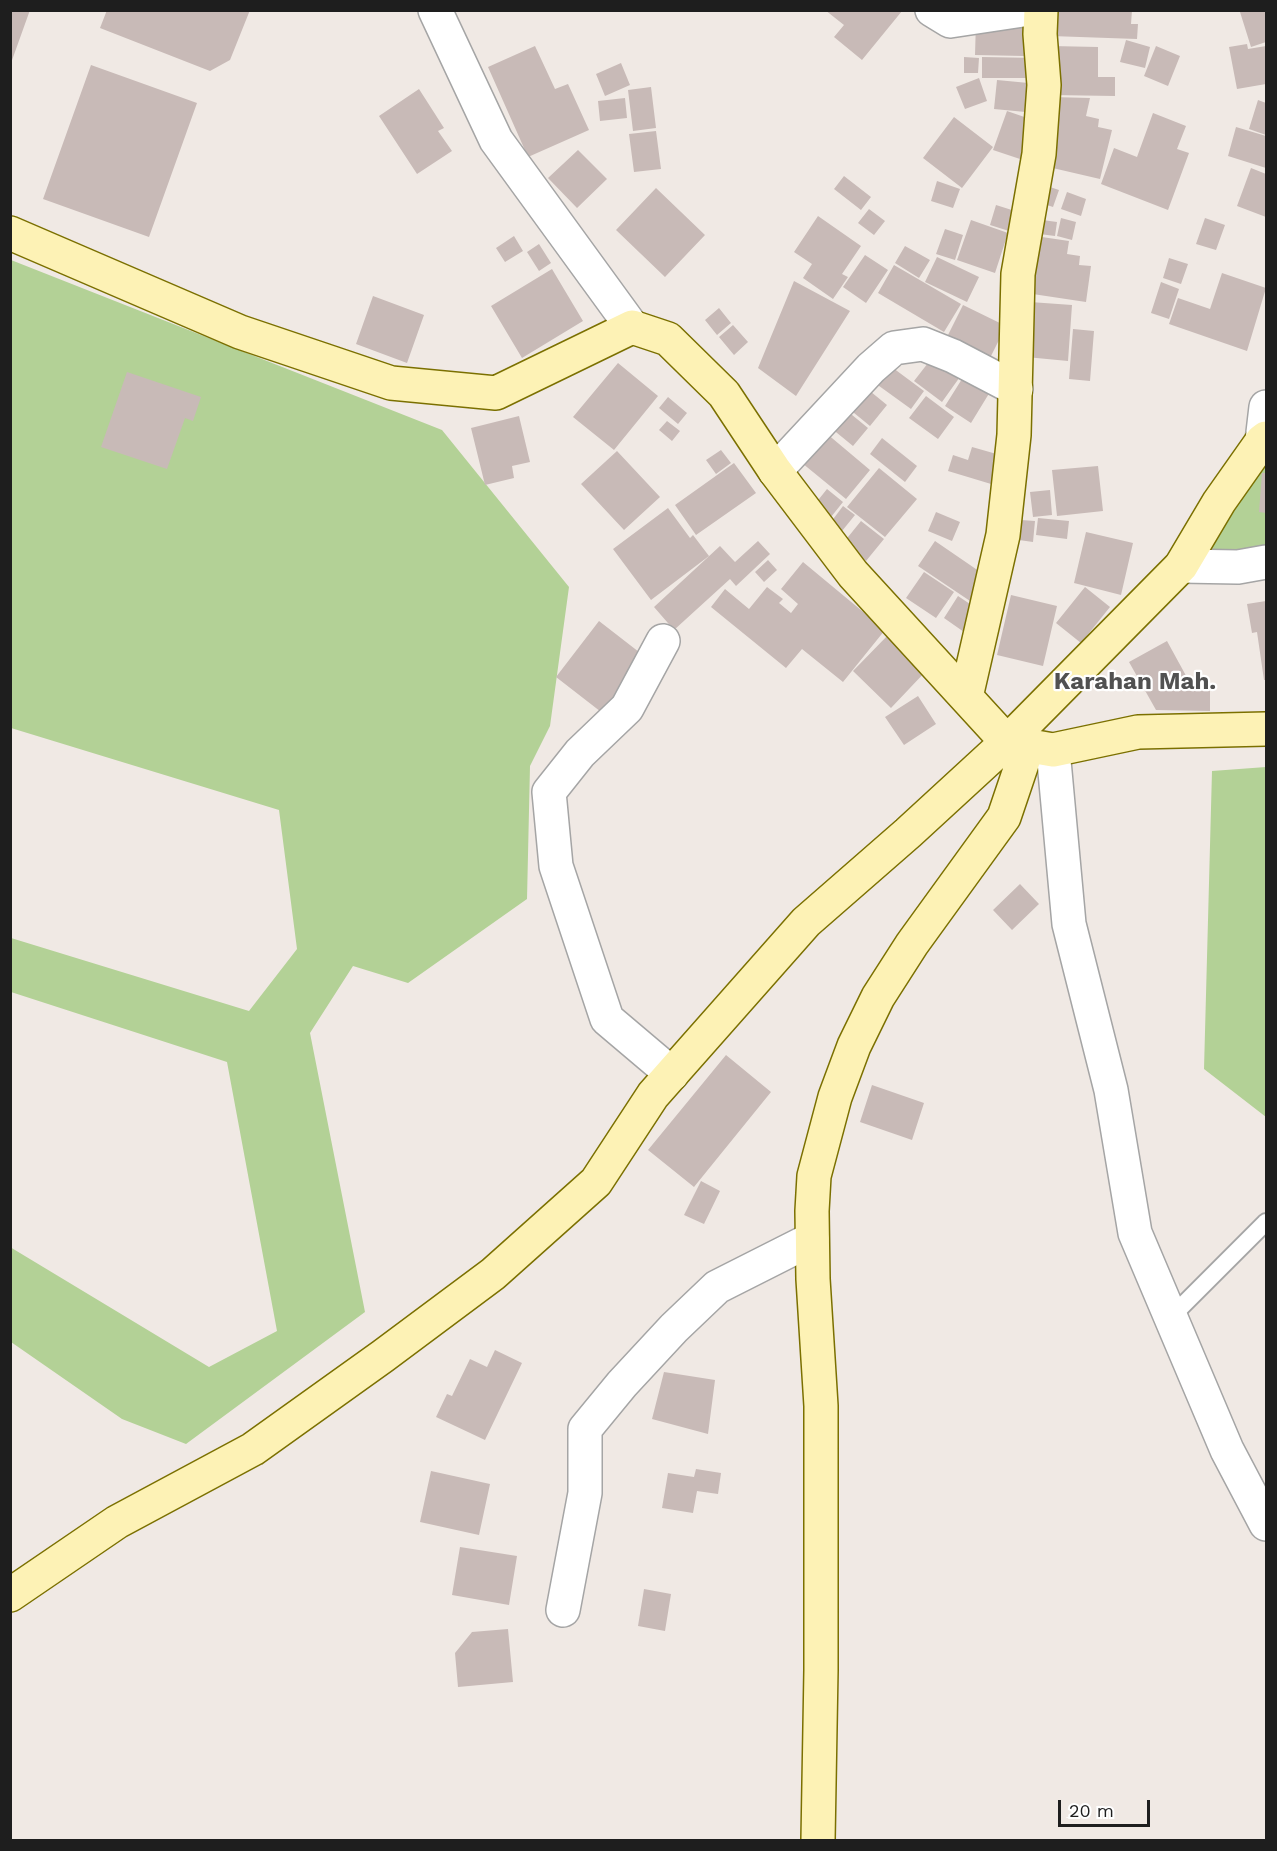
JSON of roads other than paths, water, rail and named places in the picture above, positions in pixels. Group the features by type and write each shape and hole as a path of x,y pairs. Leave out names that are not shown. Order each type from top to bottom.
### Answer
{"street":[{"path":"435,10 496,140 632,327 668,339 724,394 776,471 853,574 966,697 1029,746 1069,924 1111,1090 1135,1233 1227,1450 1266,1524"},
{"path":"932,10 950,21 1023,10"},
{"path":"966,697 1003,536 1014,435 1018,273 1039,154 1044,85 1040,34 1041,10"},
{"path":"10,233 240,332 391,383 496,393 632,327"},
{"path":"776,471 870,368 894,348 923,344 953,356 1016,389"},
{"path":"10,1595 117,1522 253,1449 493,1274 596,1182 653,1095 806,922 908,833 1029,746 1181,566 1219,502 1264,440 1266,407"},
{"path":"1181,566 1238,567 1266,562"},
{"path":"663,641 627,708 580,753 549,792 556,866 607,1019 672,1074"},
{"path":"1029,746 1138,732 1266,729"},
{"path":"818,1840 821,1450 812,1239 814,1176 835,1097 854,1046 878,997 912,944 1004,817 1029,746"},
{"path":"563,1610 585,1494 585,1429 621,1384 717,1287 812,1239"}],"lane":[{"path":"1171,1317 1266,1222"}],"district":[{"name":"Karahan Mah.","path":"1135,682"}]}
